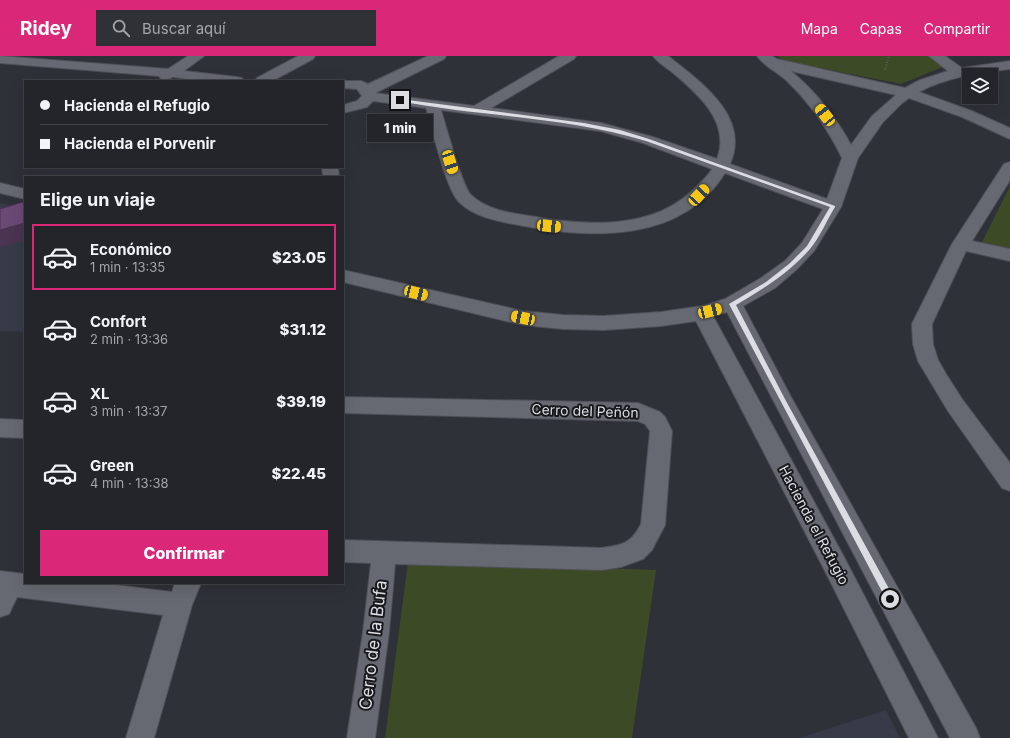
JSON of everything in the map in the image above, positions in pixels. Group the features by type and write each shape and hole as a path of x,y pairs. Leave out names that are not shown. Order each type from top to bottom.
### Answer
{"street":[{"path":"68,78 93,56"},
{"path":"166,77 197,56"},
{"path":"264,80 308,56"},
{"path":"344,109 362,104 368,93 439,56"},
{"path":"477,110 569,56"},
{"path":"432,104 459,191 465,199 475,207 500,216 572,229 625,227 646,223 687,205 699,195 722,167 728,146 728,133 716,106 660,56"},
{"path":"936,56 958,72"},
{"path":"0,59 80,66 166,77 219,80"},
{"path":"770,60 907,93 933,101 1010,134"},
{"path":"770,60 819,107 835,129 850,158"},
{"path":"344,276 523,318 563,322 604,323 661,319 702,313 732,304 768,283 791,265 808,247 833,207 850,158 882,113 907,93 934,79 958,72 1010,65"},
{"path":"344,84 360,85 368,93 432,104 601,127 648,140 833,207"},
{"path":"1010,167 961,244 922,324 923,344 928,360 951,398 1010,481"},
{"path":"0,188 24,194"},
{"path":"961,244 1010,256"},
{"path":"732,304 966,738"},
{"name":"Hacienda el Refugio","path":"702,313 835,565 924,738"},
{"name":"Cerro del Peñón","path":"344,405 638,412 650,415 657,422 661,430 654,525 647,540 638,550 624,556 602,559 344,551"},
{"path":"0,428 24,429"},
{"name":"Cerro de la Bufa","path":"361,738 376,632 384,552"},
{"path":"3,591 184,594 140,738"}],"shaded area":[{"path":"0,203 24,209 24,332 0,331"},
{"path":"886,710 900,738 800,738"}],"green space":[{"path":"777,56 929,56 945,66 901,84 785,61"},
{"path":"1010,186 1010,249 982,242"},
{"path":"408,562 656,570 632,738 385,738"}],"building":[{"path":"23,202 24,223 0,230 0,209"}],"route":[{"path":"400,100 584,124 618,131 648,140 833,207 808,247 791,265 768,283 732,304 890,599"}]}
